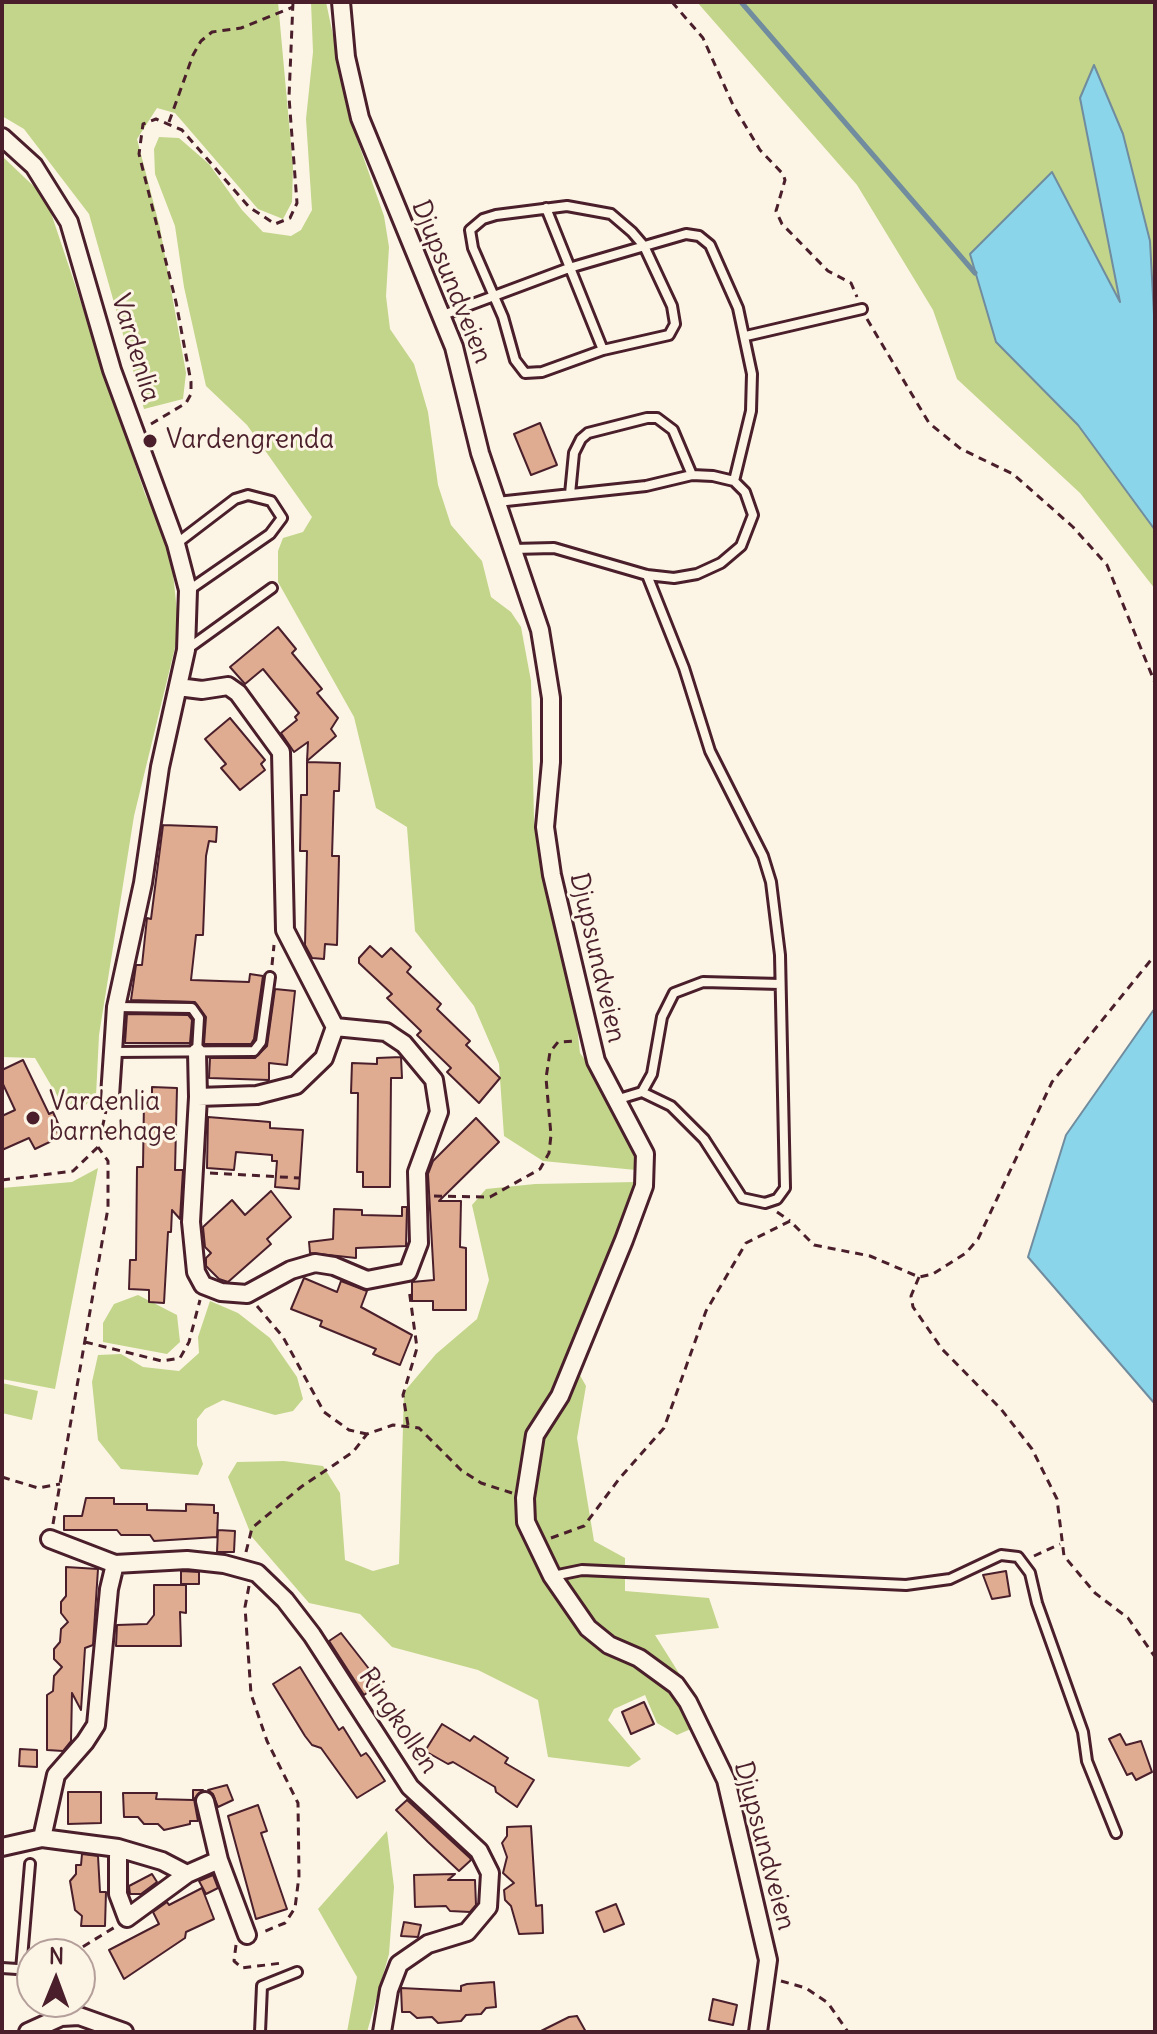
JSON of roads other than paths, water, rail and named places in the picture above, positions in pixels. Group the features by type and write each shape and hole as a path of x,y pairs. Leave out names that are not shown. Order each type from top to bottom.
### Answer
{"street":[{"name":"Djupsundveien","path":"341,2 346,57 360,118 443,315 465,381 480,453 547,662 552,729 545,827 548,852 596,1061 619,1099 645,1154 644,1186 560,1396 535,1435 525,1498 531,1537 552,1576 588,1628 609,1645 639,1658 664,1674 688,1702 726,1780 741,1853 760,1917 768,1977 758,2032"},
{"name":"Vardenlia","path":"2,137 34,166 69,222 112,370 176,544 188,590 186,650 154,800 143,883 116,1007 110,1096"},
{"path":"178,687 202,690 228,686 238,693 281,752 285,930 335,1027 324,1058 296,1085 257,1095 198,1097"},
{"path":"197,1052 192,1250 196,1272 203,1285 221,1292 247,1294 291,1270 315,1263 334,1266 367,1280 408,1272 419,1243 417,1172 439,1112 434,1080 404,1044 386,1032 335,1027"},
{"path":"42,1838 56,1775 96,1725 109,1589 115,1564 50,1539"},
{"name":"Ringkollen","path":"115,1564 187,1560 251,1570 285,1600 312,1635 410,1787 479,1851 490,1873 488,1907 467,1932 411,1952 399,1964 389,1990 382,2032"},
{"path":"205,1801 219,1860 247,1935"},
{"path":"2,1847 42,1838 118,1848 162,1861 187,1874"},
{"path":"118,1848 118,1894 127,1918 187,1874 219,1860"},
{"path":"28,2032 61,2017 79,2016 124,2032"}],"lane":[{"path":"546,208 603,350"},
{"path":"546,208 597,209 611,214 644,246 676,315 673,330 661,337 603,350 542,372 521,371 494,294 473,248 470,230 483,219 496,215 546,208"},
{"path":"443,315 569,268 644,246 686,234 704,239 738,308 752,374 751,411 734,481"},
{"path":"746,336 862,309"},
{"path":"570,494 574,453 581,439 588,433 647,418 657,418 673,430 692,475"},
{"path":"496,502 646,486 692,475 734,481 745,492 753,515 741,546 721,563 697,574 674,578 647,575 554,548 513,549"},
{"path":"176,544 235,499 248,495 271,501 282,518 270,534 188,590"},
{"path":"619,1099 642,1092 671,1106 688,1121 742,1198 765,1203 777,1199 785,1188 788,1172 777,910 771,882 763,856 710,751 684,668 647,575"},
{"path":"186,650 272,588"},
{"path":"114,1052 254,1051 261,1042 270,977"},
{"path":"642,1092 652,1074 662,1017 674,993 703,982 780,984"},
{"path":"116,1007 192,1008 199,1018 197,1052"},
{"path":"552,1576 582,1570 906,1585 950,1579 1001,1555 1024,1561 1083,1732 1087,1761 1116,1833"},
{"path":"24,1938 30,1864"},
{"path":"260,2032 262,1986 297,1972"}],"water":[{"path":"1094,65 1123,134 1150,241 1155,333 1155,530 1078,425 996,342 970,254 1052,172 1120,302 1080,98"},
{"path":"1155,1008 1155,1404 1028,1257 1066,1135"}],"waterway":[{"path":"741,2 975,273"}],"place":[{"name":"Vardengrenda","path":"150,441"},
{"name":"Vardenlia barnehage","path":"33,1118"}]}
